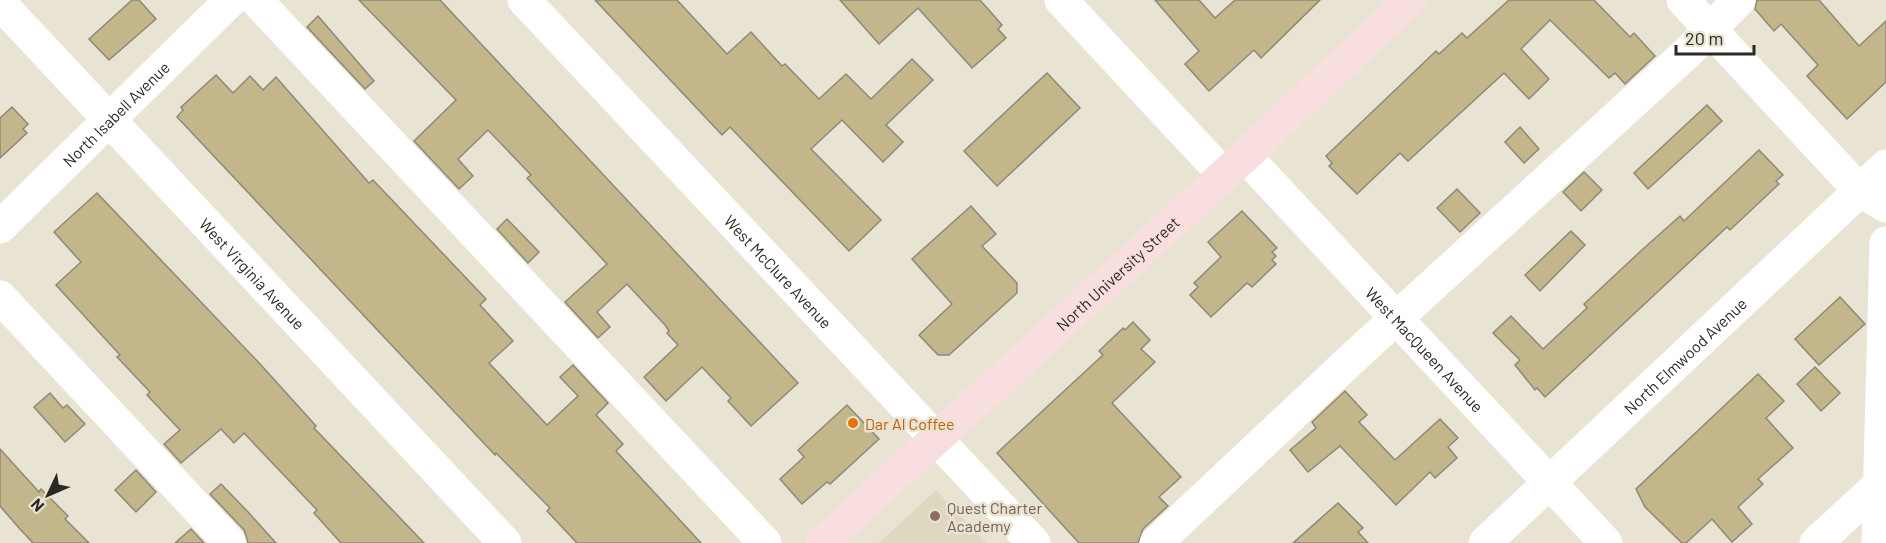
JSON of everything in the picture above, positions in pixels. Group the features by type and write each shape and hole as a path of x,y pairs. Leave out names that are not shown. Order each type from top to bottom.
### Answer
{"main road":[{"name":"North University Street","path":"822,543 1234,165 1410,0"}],"street":[{"name":"North Isabell Avenue","path":"0,227 231,0"},
{"path":"256,0 765,543"},
{"name":"West McClure Avenue","path":"524,0 1034,543"},
{"name":"West MacQueen Avenue","path":"1061,0 1397,319 1606,543"},
{"path":"1683,0 1872,198"},
{"path":"1156,543 1688,52 1709,28 1739,0"},
{"name":"West Virginia Avenue","path":"0,3 505,543"},
{"name":"North Elmwood Avenue","path":"1485,543 1872,198 1886,166"},
{"path":"1878,543 1886,243"},
{"path":"0,297 230,543"},
{"path":"1816,543 1879,485"}],"shaded area":[{"name":"Quest Charter Academy","path":"936,490 986,543 879,543"}],"building":[{"path":"132,0 139,0 156,19 109,60 89,39"},
{"path":"359,0 440,0 798,383 751,426 728,401 731,398 702,367 666,401 644,377 678,345 667,333 669,331 665,325 627,284 597,312 610,327 598,338 565,302 607,264 527,178 531,175 488,130 458,159 473,176 459,189 414,141 456,100"},
{"path":"595,0 677,0 727,54 751,32 782,66 785,64 819,99 846,74 871,99 912,59 933,80 886,125 903,142 883,162 842,120 811,149 881,220 849,251 730,127 722,135"},
{"path":"840,0 980,0 1002,25 998,29 1006,38 972,68 918,8 879,44"},
{"path":"1155,0 1199,0 1215,18 1235,0 1320,0 1261,58 1254,50 1209,91 1185,64 1199,51"},
{"path":"1509,0 1594,0 1630,37 1634,33 1655,56 1625,84 1615,73 1609,78 1550,20 1521,49 1549,79 1529,99 1504,73 1408,161 1400,153 1357,194 1329,166 1332,163 1326,156 1436,51 1439,54 1462,33 1467,38"},
{"path":"1757,0 1819,0 1859,46 1886,21 1886,82 1847,119 1807,76 1818,65 1781,24 1774,31 1755,9"},
{"path":"318,16 374,81 365,89 307,27"},
{"path":"1047,73 1080,108 997,186 964,151"},
{"path":"216,75 233,93 250,76 263,90 276,77 369,183 373,180 486,299 480,305 513,341 489,363 547,425 578,396 560,377 573,365 608,403 596,415 623,444 616,451 701,543 577,543 547,511 550,508 496,453 495,455 177,117 183,110 181,107"},
{"path":"1707,105 1722,121 1648,189 1634,173"},
{"path":"12,107 28,124 23,129 27,133 0,158 0,118"},
{"path":"1520,127 1539,149 1524,163 1505,142"},
{"path":"1759,150 1783,175 1776,181 1779,184 1730,230 1727,227 1545,397 1537,388 1535,390 1515,365 1520,360 1493,333 1511,316 1543,349 1587,308 1584,304 1643,249 1680,216 1684,221"},
{"path":"1584,172 1602,190 1581,211 1563,192"},
{"path":"1457,189 1480,213 1460,232 1437,208"},
{"path":"97,193 261,365 316,426 314,428 424,543 341,543 314,513 317,510 244,433 234,443 221,429 181,463 164,444 180,430 147,395 150,392 117,357 120,355 56,285 81,262 54,232"},
{"path":"971,206 996,234 982,246 1017,283 1017,293 949,355 938,355 919,335 952,304 912,259"},
{"path":"1242,211 1277,248 1272,252 1276,256 1272,260 1276,264 1252,287 1247,283 1211,317 1190,295 1198,287 1194,283 1221,257 1208,242"},
{"path":"507,219 539,252 528,263 497,229"},
{"path":"1571,231 1585,245 1540,291 1525,275"},
{"path":"1840,297 1865,324 1819,365 1795,339"},
{"path":"1133,322 1150,340 1141,349 1155,362 1112,403 1181,477 1159,497 1168,506 1143,529 1138,543 1079,543 997,453 1103,355 1099,351 1123,328 1125,330"},
{"path":"1815,367 1840,393 1821,411 1797,384"},
{"path":"1758,374 1784,401 1766,418 1793,448 1758,479 1763,484 1738,507 1752,524 1732,542 1712,519 1686,543 1682,543 1645,507 1636,489"},
{"path":"1345,391 1367,415 1359,422 1395,460 1440,419 1458,438 1448,447 1457,458 1435,478 1430,472 1396,505 1340,446 1308,472 1290,450 1316,428 1312,422"},
{"path":"50,393 63,408 67,405 85,424 65,442 34,407"},
{"path":"847,405 879,439 830,484 827,482 802,504 780,479 804,457 798,450"},
{"path":"0,449 39,492 41,489 68,516 65,519 89,543 33,543 0,506"},
{"path":"136,470 156,492 136,512 115,490"},
{"path":"221,484 276,543 248,543 244,530 210,494"},
{"path":"1338,503 1363,528 1358,532 1368,543 1293,543"},
{"path":"191,529 204,543 175,543"}],"place":[{"name":"Dar Al Coffee","path":"853,423"},
{"name":"Quest Charter Academy","path":"935,516"}]}
